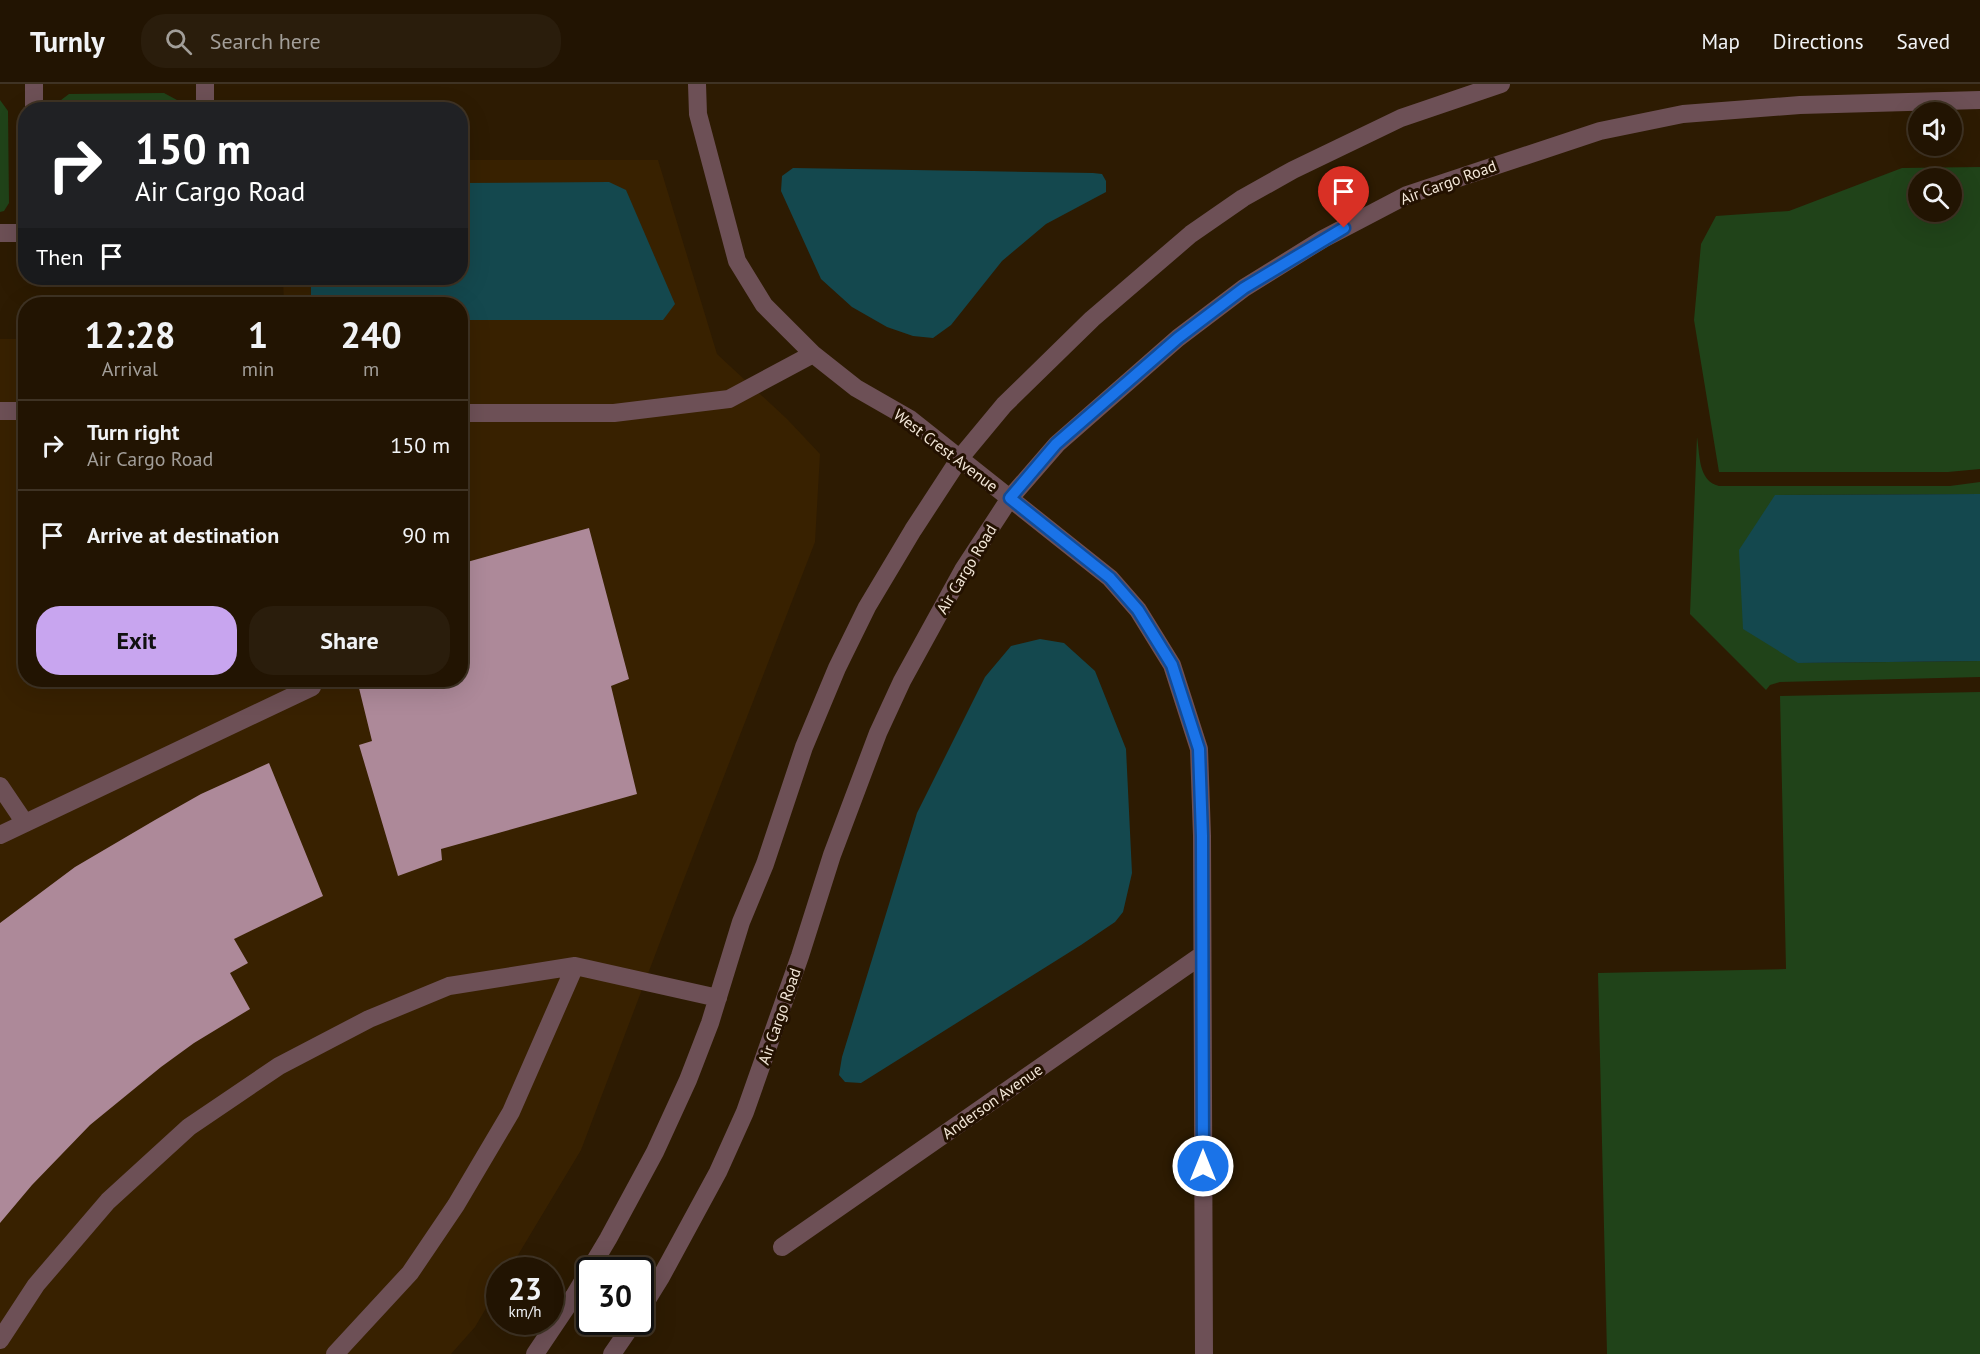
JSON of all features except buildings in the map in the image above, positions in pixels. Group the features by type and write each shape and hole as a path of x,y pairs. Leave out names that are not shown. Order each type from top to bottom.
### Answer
{"street":[{"path":"34,84 34,102"},
{"path":"205,84 205,102"},
{"name":"West Crest Avenue","path":"698,84 698,114 737,261 764,305 813,354 856,388 910,419 1110,578 1138,610 1172,665 1199,749 1202,836 1204,1354"},
{"path":"535,1354 585,1277 656,1152 688,1080 718,998 741,922 765,864 804,747 837,668 867,607 960,458 1004,405 1092,319 1191,234 1243,198 1293,170 1401,118 1501,84"},
{"name":"Air Cargo Road","path":"654,1288 718,1172 745,1112 800,956 832,855 878,733 902,681 963,570 1010,498 1056,444 1178,338 1235,295 1323,239 1407,195 1600,131 1683,114 1800,105 1980,100"},
{"path":"0,233 18,233"},
{"path":"468,412 614,413 729,399 813,354"},
{"path":"0,411 18,411"},
{"path":"0,835 312,687"},
{"path":"0,786 24,823"},
{"name":"Anderson Avenue","path":"782,1246 1202,955"},
{"path":"0,1340 36,1285 108,1201 189,1127 279,1066 369,1019 449,986 575,966 718,998"},
{"path":"335,1354 410,1273 456,1205 511,1112 575,966"},
{"path":"612,1354 625,1335"}],"shaded area":[{"path":"468,160 658,160 717,354 787,419 820,454 815,542 581,1150 517,1257 486,1257 486,1308 475,1327 451,1354 0,1354 0,339 18,339 18,687 468,687 468,297 284,297 283,285 468,285"}],"green space":[{"path":"164,93 178,102 58,102 69,94"},
{"path":"0,100 8,111 9,203 4,211 0,212"},
{"path":"1980,167 1980,469 1948,472 1719,472 1694,320 1701,244 1716,216 1789,211 1902,168"},
{"path":"1697,437 1704,473 1707,479 1719,486 1950,486 1980,482 1980,494 1775,495 1798,663 1980,661 1980,677 1780,682 1770,685 1766,690 1690,614"},
{"path":"1980,692 1980,1354 1607,1354 1598,973 1786,969 1780,696"}],"water":[{"path":"793,168 1093,173 1102,174 1106,181 1106,192 1046,224 1002,261 951,325 933,338 913,336 887,327 852,307 821,279 781,191 782,176"},
{"path":"609,182 626,190 675,304 663,320 468,320 468,297 311,297 311,285 468,285 468,183"},
{"path":"1980,494 1980,661 1798,663 1743,629 1739,550 1775,495"},
{"path":"1040,639 1064,643 1095,671 1126,749 1132,873 1123,912 1115,922 1081,945 861,1083 845,1082 839,1075 842,1057 917,813 985,677 1011,646"}],"route":[{"path":"1203,1166 1202,836 1199,749 1172,665 1138,610 1110,578 1010,498 1056,444 1178,338 1244,288 1344,228"}]}
